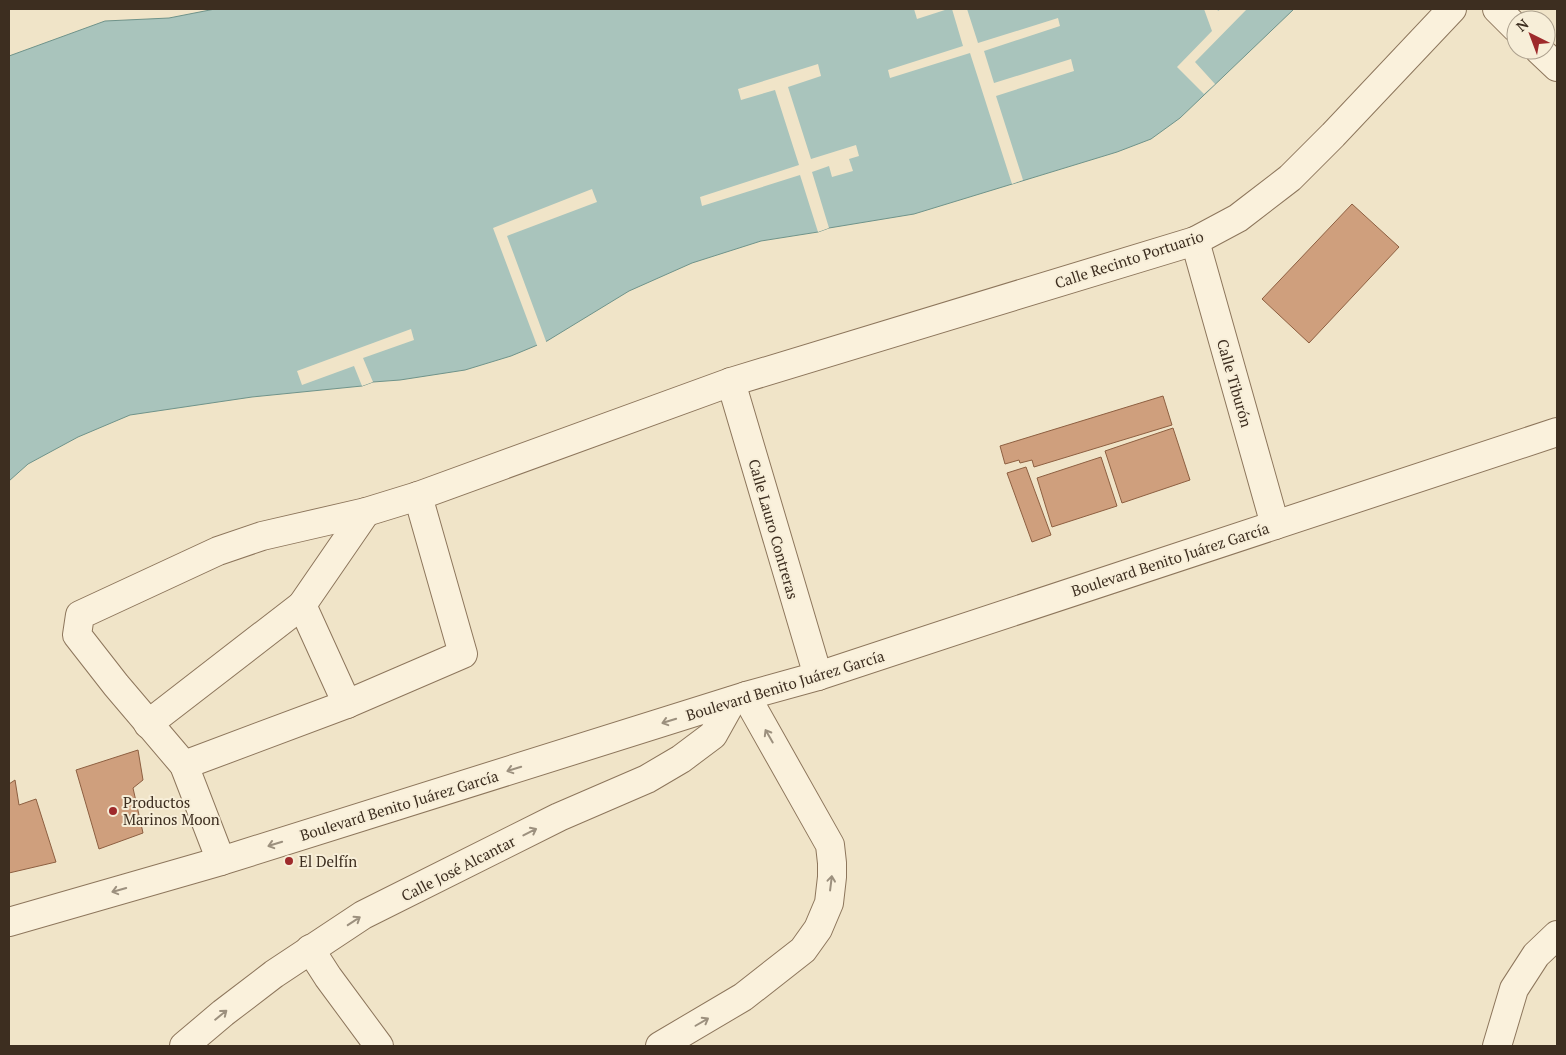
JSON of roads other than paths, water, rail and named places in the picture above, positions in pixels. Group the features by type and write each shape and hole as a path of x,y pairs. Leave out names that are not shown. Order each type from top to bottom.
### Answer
{"street":[{"name":"Calle Recinto Portuario","path":"148,724 76,634 80,615 218,551 262,536 366,512 418,496 731,382 1195,241 1238,218 1290,178 1452,9"},
{"path":"1496,9 1506,18"},
{"name":"Calle Tiburón","path":"1195,241 1275,525"},
{"name":"Calle Lauro Contreras","path":"731,382 818,676"},
{"name":"Boulevard Benito Juárez García","path":"9,922 221,861 739,698 818,676 1557,432"},
{"path":"184,765 347,704 463,654 418,496"},
{"path":"221,861 184,765 148,724 302,605 366,512"},
{"path":"302,605 347,704"},
{"path":"660,1046 743,997 803,950 818,929 829,903 832,877 830,845 739,698"},
{"name":"Calle José Alcantar","path":"184,1046 223,1013 310,949 363,916 559,817 647,779 681,759 713,735 739,698"},
{"path":"1497,1046 1514,989 1536,955 1557,935"},
{"path":"310,949 328,977 379,1046"}],"water":[{"path":"215,9 1294,9 1180,118 1151,139 1117,152 914,214 761,241 692,263 629,291 547,341 511,356 465,370 400,380 373,382 362,386 252,397 130,415 78,437 28,464 9,481 9,56 105,21 169,18"}],"place":[{"name":"Productos Marinos Moon","path":"113,811"},
{"name":"El Delfín","path":"289,861"}]}
